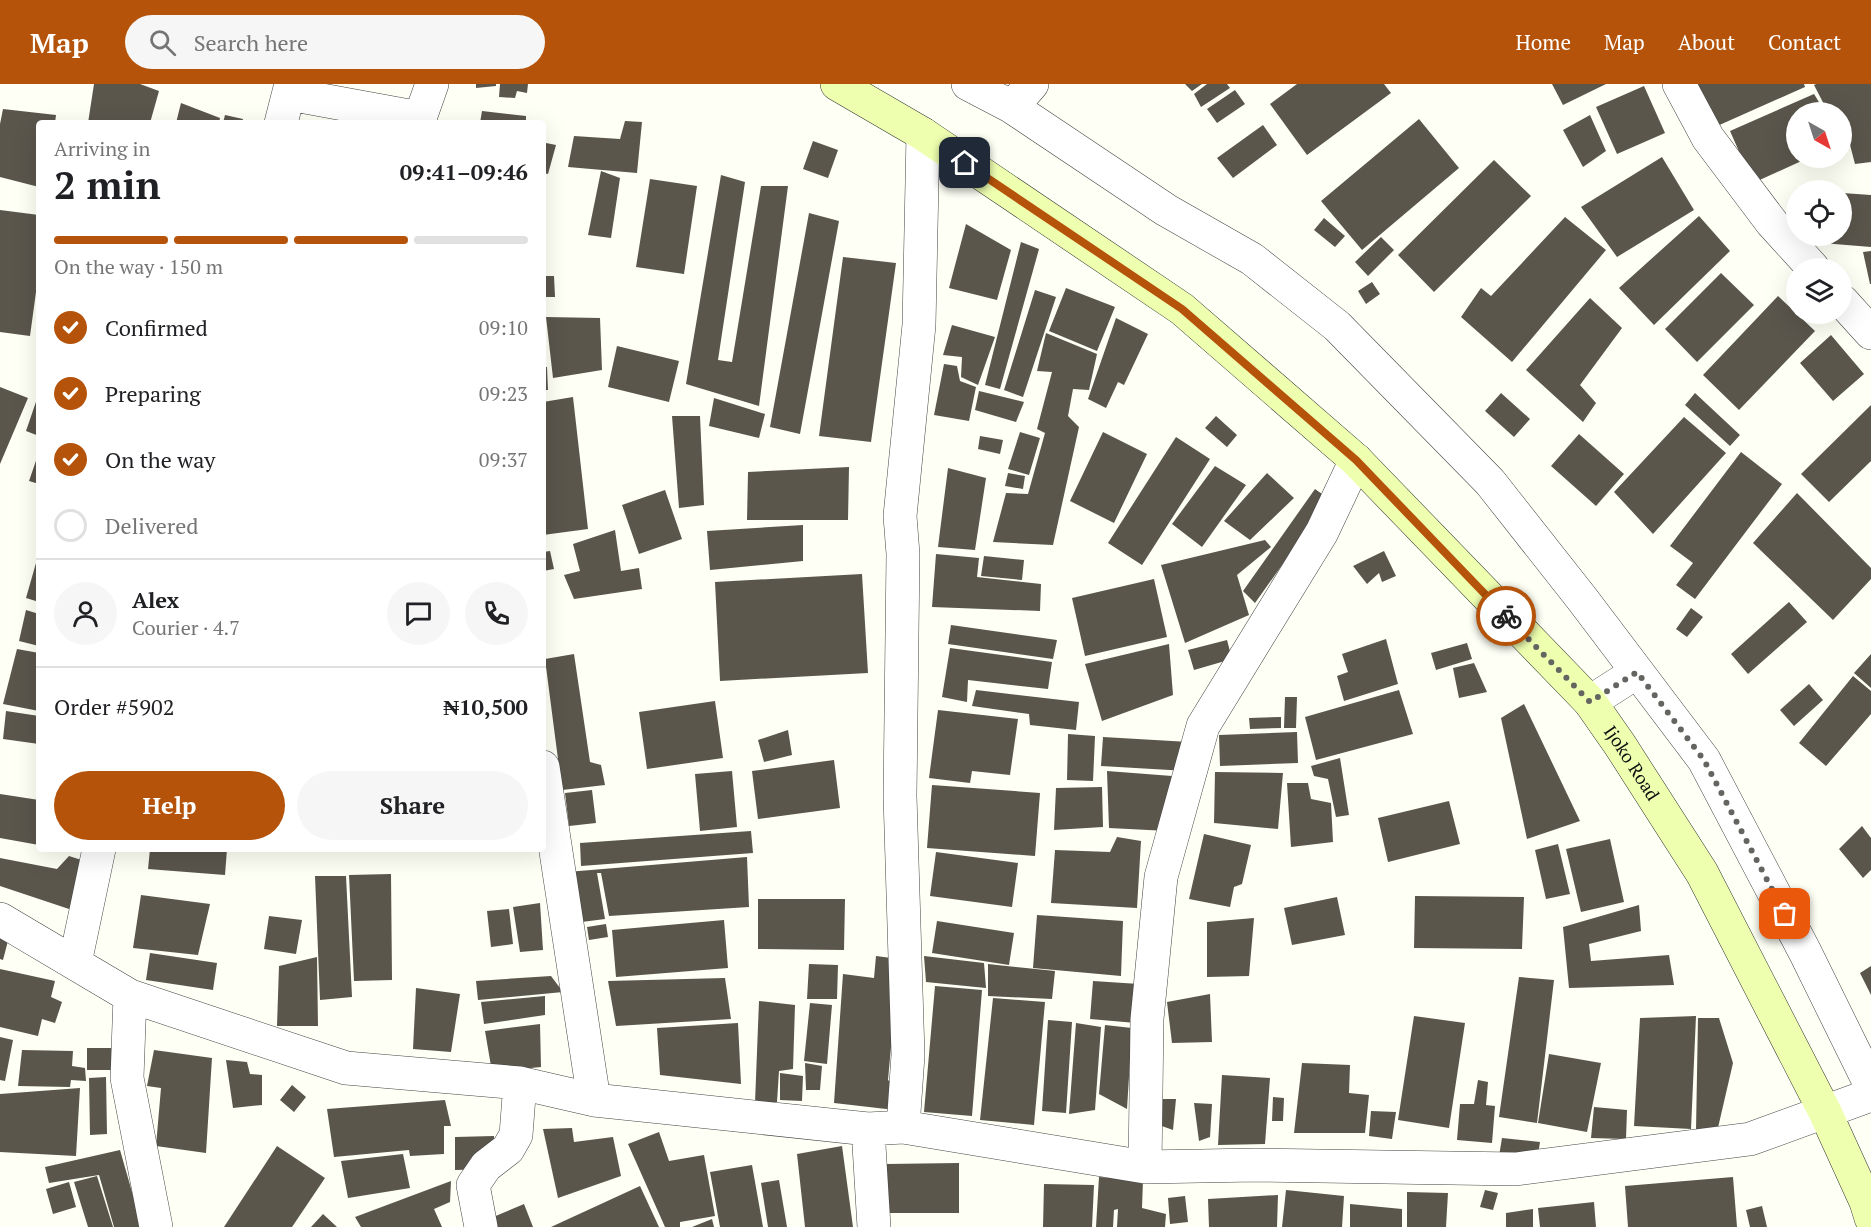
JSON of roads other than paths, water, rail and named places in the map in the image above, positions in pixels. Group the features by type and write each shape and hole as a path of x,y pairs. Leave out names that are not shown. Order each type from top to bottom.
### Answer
{"main road":[{"name":"Ijoko Road","path":"837,84 923,134 1182,309 1356,460 1590,702 1702,873 1825,1112 1871,1218"}],"street":[{"path":"421,120 432,84"},
{"path":"968,84 1022,95 1166,210 1252,259 1337,326 1490,482 1704,760 1805,952 1871,1086"},
{"path":"1679,84 1708,138 1772,223 1804,258"},
{"path":"287,100 415,120"},
{"path":"903,1127 908,1055 900,796 903,555 900,516 919,325 923,134"},
{"path":"1852,312 1871,333"},
{"path":"1145,1167 1147,1019 1161,877 1203,726 1322,532 1356,460"},
{"path":"1590,702 1637,672"},
{"path":"546,788 594,1100"},
{"path":"75,963 98,852"},
{"path":"0,920 130,996 346,1068 520,1083 594,1100 868,1129 903,1127 1145,1167 1256,1165 1516,1169 1750,1139 1871,1095"},
{"path":"130,996 128,1078 156,1227"},
{"path":"481,1227 473,1185 486,1166 508,1149 516,1135 520,1083"},
{"path":"868,1129 874,1227"}]}
